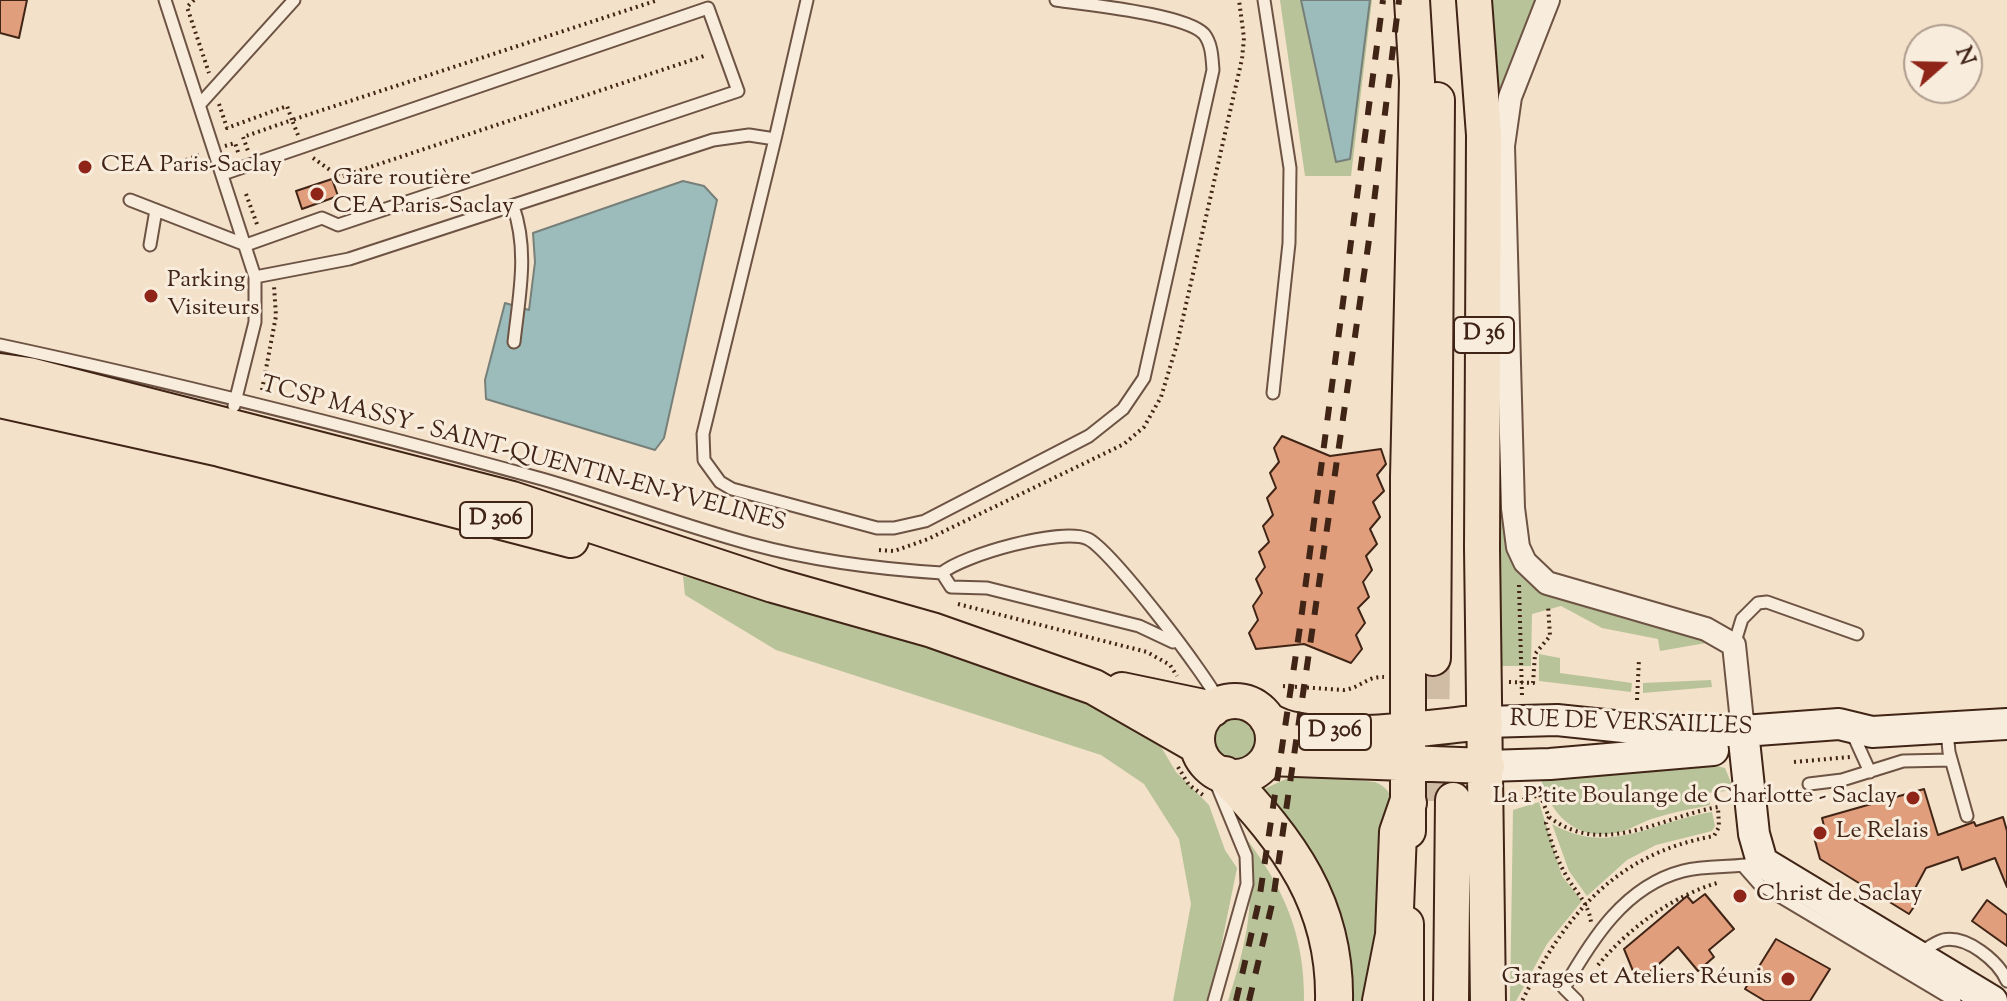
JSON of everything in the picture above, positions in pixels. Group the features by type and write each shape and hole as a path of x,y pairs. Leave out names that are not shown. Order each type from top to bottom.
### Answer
{"highway":[{"path":"1210,762 1271,823 1301,867 1326,931 1334,1001"},
{"path":"1381,1001 1394,935 1398,832 1430,801"}],"main road":[{"path":"1412,0 1417,81 1408,477 1408,764 1430,801 1451,1001"},
{"name":"D 36","path":"1430,0 1439,167 1444,658 1461,133 1456,0"},
{"name":"D 36","path":"1474,0 1484,135 1482,548 1488,1001"},
{"name":"D 306","path":"0,371 228,425 693,572 773,585 932,630 1094,687 1217,707"},
{"name":"D 306","path":"0,400 228,425"},
{"name":"D 306","path":"1094,687 1210,762"},
{"path":"1245,702 1267,719 1273,738 1268,758 1245,776 1210,762 1199,727 1217,707 1245,702"},
{"name":"D 306","path":"1267,719 1292,731 1372,733 1485,722"},
{"name":"RUE DE VERSAILLES","path":"1485,722 1523,719 1744,740 1863,736 2007,724"},
{"path":"1744,740 1754,834 1753,864 1918,954 1992,1001"},
{"name":"RUE DE VERSAILLES","path":"1487,766 1696,750 1744,740"},
{"path":"1268,758 1487,766"},
{"path":"1406,1001 1430,801"},
{"path":"1429,1001 1430,801"}],"street":[{"path":"1548,0 1510,97 1503,146 1513,508 1518,547 1525,562 1547,583 1706,629 1734,645 1744,740"}],"lane":[{"path":"165,0 255,277 255,322 228,425"},
{"path":"200,104 294,0"},
{"path":"807,0 703,434 704,460 720,482 746,495 877,528 925,521 1089,436 1123,409 1144,378 1213,70 1212,51 1205,35 1187,22 1056,0"},
{"path":"1264,0 1290,168 1289,243 1273,393"},
{"path":"130,200 246,245 322,218 338,225 738,91 708,8 223,174"},
{"path":"255,277 349,259 713,140 749,135 775,139"},
{"path":"513,206 520,225 523,256 514,342"},
{"path":"150,245 156,210"},
{"name":"TCSP MASSY - SAINT-QUENTIN-EN-YVELINES","path":"0,345 228,425 546,480 753,545 825,561 896,571 942,573"},
{"path":"1178,645 1139,626 987,588 951,587 942,573 1021,542 1076,535 1090,540 1110,557 1178,645 1217,707"},
{"path":"1734,645 1742,619 1750,607 1767,602 1857,634"},
{"path":"1947,729 1951,760 1967,816"},
{"path":"1863,736 1870,772"},
{"path":"1809,784 1870,772 1903,761 1951,760"},
{"path":"1210,762 1246,856 1247,884 1214,1001"},
{"path":"1577,1001 1564,988 1597,932 1649,885 1682,871 1753,864 1759,884 1955,1001"},
{"path":"1918,954 1941,940 1954,939 1988,955 2007,981"}],"path":[{"path":"1000,505 1124,444 1144,427 1161,397 1177,344 1242,59 1244,38 1239,0"},
{"path":"186,160 235,143 241,160 249,157 243,137 292,120"},
{"path":"911,547 911,554"},
{"path":"1518,547 1523,719"},
{"path":"1533,683 1535,654 1550,636 1547,583"},
{"path":"951,603 1009,615 1133,649 1170,665"},
{"path":"1637,700 1639,659"},
{"path":"1283,686 1344,690 1353,689 1371,676 1385,677"},
{"path":"1523,765 1526,799 1540,795 1549,817 1578,833 1607,837 1718,807"},
{"path":"1549,817 1546,823 1559,862 1588,904 1591,925 1613,947"},
{"path":"1577,1001 1593,970 1613,947 1676,900 1717,883"}],"green space":[{"path":"1280,0 1372,0 1351,176 1305,176"},
{"path":"1491,0 1539,0 1496,103"},
{"path":"1504,428 1505,545 1515,564 1707,638 1706,643 1660,651 1658,639 1602,628 1561,606 1532,614 1531,666 1492,666 1491,429"},
{"path":"683,576 831,613 1120,716 1154,735 1176,772 1209,805 1225,850 1237,868 1210,1001 1173,1001 1191,904 1179,839 1144,784 1101,755 776,650 685,595"},
{"path":"1539,654 1560,658 1560,673 1632,683 1631,692 1539,681"},
{"path":"1711,680 1712,687 1643,693 1643,683"},
{"path":"1236,715 1253,722 1260,739 1253,756 1236,763 1219,756 1212,739 1219,722"},
{"path":"1702,762 1725,768 1734,790 1708,793 1710,805 1604,834 1590,833 1567,822 1550,802 1540,775"},
{"path":"1297,774 1375,782 1387,790 1391,798 1394,813 1367,1001 1341,1001 1255,793"},
{"path":"1539,802 1562,876 1582,901 1547,944 1516,1001 1510,1001 1513,810"},
{"path":"1712,812 1715,826 1712,831 1656,845 1627,860 1587,896 1569,871 1552,824 1573,833 1613,837"},
{"path":"1245,837 1271,875 1290,914 1301,955 1304,1001 1228,1001 1248,920 1250,880"}],"water":[{"path":"1301,0 1370,0 1350,159 1336,162"},
{"path":"683,181 704,186 717,200 664,438 655,450 486,399 485,380 505,303 529,310 535,262 533,233"}],"building":[{"path":"0,0 27,0 19,38 0,33"},
{"name":"Gare routière CEA Paris-Saclay","path":"332,179 338,196 302,209 296,191"},
{"path":"1282,436 1330,456 1381,449 1386,464 1377,475 1384,491 1373,502 1380,517 1370,529 1377,544 1366,556 1372,570 1363,582 1369,597 1358,608 1365,623 1356,635 1362,649 1351,663 1304,644 1256,649 1249,633 1258,620 1253,606 1262,593 1256,579 1265,567 1259,552 1269,542 1263,526 1273,515 1267,498 1276,488 1270,473 1279,462 1274,448"},
{"path":"1924,789 1938,835 1974,822 1976,826 2003,817 2007,831 2007,887 1995,858 1962,870 1958,857 1926,868 1912,894 1920,898 1909,914 1820,859 1812,830 1824,826 1822,818"},
{"path":"1705,894 1734,929 1709,950 1714,957 1698,971 1678,947 1643,978 1633,971 1624,949 1687,896 1693,903"},
{"path":"1987,900 2007,915 2007,946 1972,921"},
{"name":"Garages et Ateliers Réunis","path":"1776,939 1830,969 1810,1001 1765,1001 1745,989"}],"tunnel":[{"path":"1431,801 1433,658"}],"railway":[{"path":"1236,1001 1259,901 1300,627 1383,0"},
{"path":"1249,1001 1273,900 1371,226 1399,0"}],"place":[{"name":"CEA Paris-Saclay","path":"85,167"},
{"name":"Gare routière CEA Paris-Saclay","path":"317,194"},
{"name":"Parking Visiteurs","path":"151,296"},
{"name":"La P'tite Boulange de Charlotte - Saclay","path":"1913,798"},
{"name":"Le Relais","path":"1820,833"},
{"name":"Christ de Saclay","path":"1740,896"},
{"name":"Garages et Ateliers Réunis","path":"1788,979"}]}
